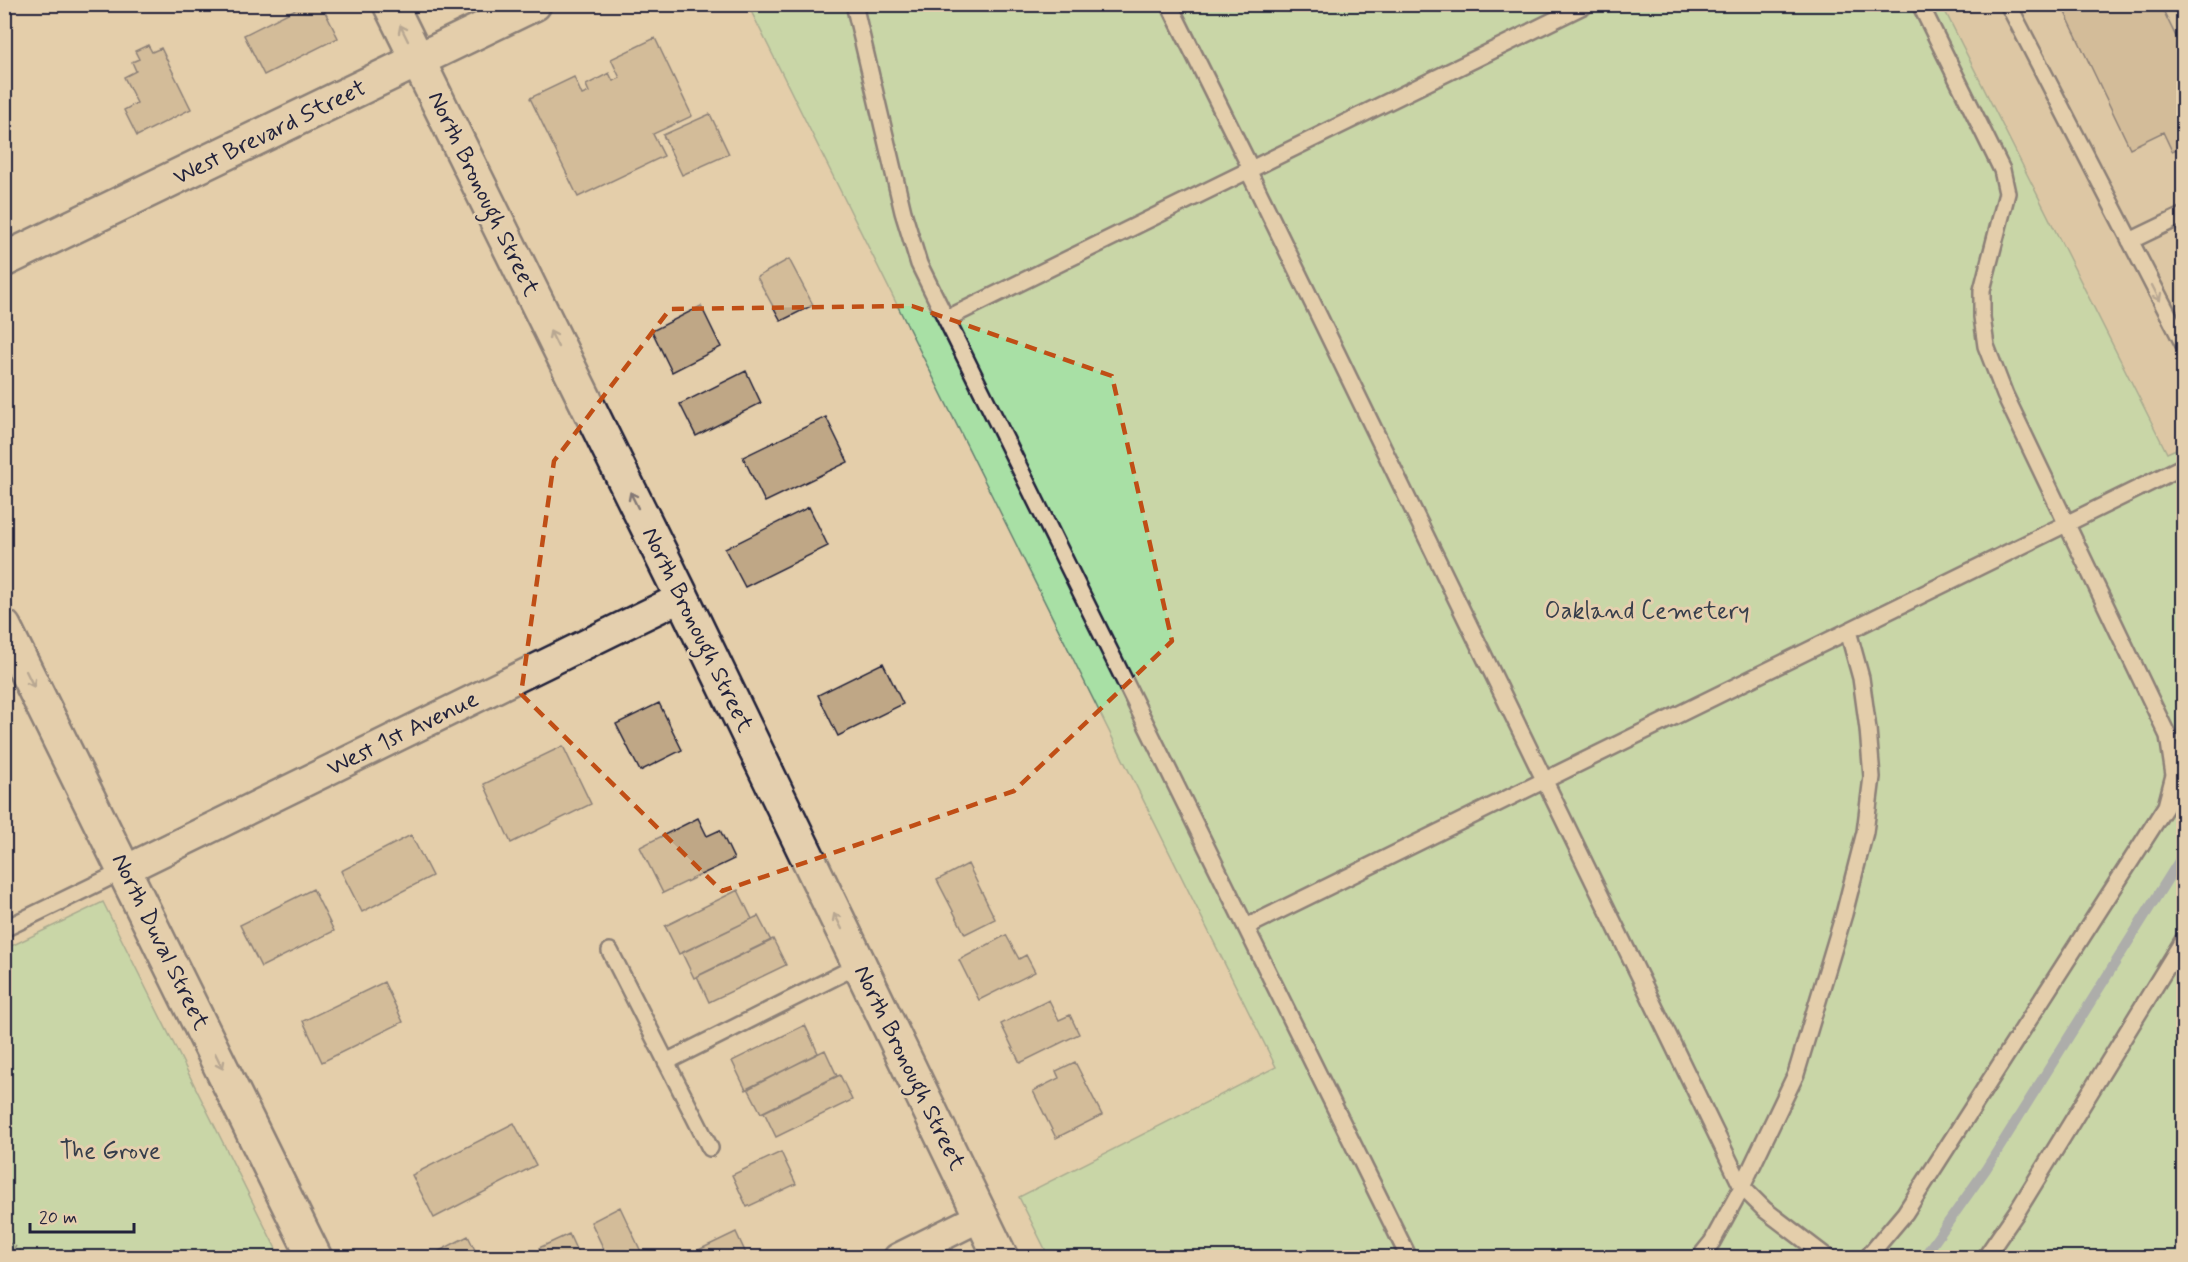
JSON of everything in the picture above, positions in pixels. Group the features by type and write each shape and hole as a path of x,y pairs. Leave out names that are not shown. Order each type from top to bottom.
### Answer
{"main road":[{"name":"North Bronough Street","path":"390,4 682,597 1001,1257"},
{"name":"West Brevard Street","path":"4,260 534,4"},
{"name":"North Duval Street","path":"4,627 315,1257"}],"street":[{"name":"West 1st Avenue","path":"125,870 682,597"},
{"path":"898,1257 980,1217"}],"lane":[{"path":"854,4 903,212 919,264 1409,1257"},
{"path":"1169,4 1742,1187 1765,1210 1828,1257"},
{"path":"946,319 1587,4"},
{"path":"1867,1257 1905,1213 2166,806 2175,775 2168,736 2006,395 1986,346 1982,317 1982,290 2007,193 2002,170 1920,4"},
{"path":"2008,4 2184,345"},
{"path":"2130,241 2184,215"},
{"path":"1246,927 2184,466"},
{"path":"1699,1257 1712,1242 1742,1187 1796,1074 1844,914 1865,832 1872,777 1868,729 1861,678 1848,631"},
{"path":"4,929 125,870"},
{"path":"1985,1257 2018,1210 2184,939"},
{"path":"610,951 710,1148"},
{"path":"666,1062 859,965"}],"path":[{"path":"4,1241 33,1257"}],"highlighted area":[{"path":"912,306 1112,376 1172,641 1014,791 722,891 521,694 554,461 670,309"}],"shaded area":[{"path":"1942,5 2183,5 2183,446 2168,454"}],"green space":[{"name":"Oakland Cemetery","path":"748,5 1942,5 2167,453 2183,446 2183,1257 1049,1257 1019,1197 1276,1067"},
{"name":"The Grove","path":"103,902 280,1257 5,1257 5,949"}],"building":[{"path":"306,4 321,4 338,38 264,75 244,35"},
{"path":"2061,4 2160,4 2184,53 2184,146 2172,151 2163,132 2130,148"},
{"path":"655,38 692,116 653,134 664,156 578,197 530,98 574,77 582,95 589,92 586,85 609,73 613,81 620,78 611,59"},
{"path":"148,45 152,52 161,48 191,109 137,136 124,110 137,103 124,77 136,71 132,62 139,59 135,51"},
{"path":"710,114 729,154 682,175 663,135"},
{"path":"789,259 813,305 781,321 757,277"},
{"path":"701,306 721,347 672,372 652,331"},
{"path":"746,371 761,403 696,436 680,404"},
{"path":"826,417 848,462 765,502 743,457"},
{"path":"809,507 828,546 745,587 725,549"},
{"path":"883,663 903,704 838,736 818,695"},
{"path":"659,703 682,750 640,771 616,724"},
{"path":"563,746 591,804 511,843 484,784"},
{"path":"698,818 707,836 720,830 734,859 663,893 640,847"},
{"path":"411,835 432,876 362,912 341,871"},
{"path":"968,864 995,919 965,934 937,880"},
{"path":"313,889 334,931 261,967 240,925"},
{"path":"738,890 752,919 679,954 665,926"},
{"path":"758,916 771,941 694,978 682,953"},
{"path":"1006,935 1019,959 1026,955 1035,972 979,1000 959,960"},
{"path":"773,939 786,965 709,1002 697,976"},
{"path":"384,982 403,1022 322,1062 303,1021"},
{"path":"1049,1000 1059,1020 1070,1015 1079,1034 1020,1063 1001,1024"},
{"path":"805,1025 818,1053 746,1090 732,1061"},
{"path":"825,1050 837,1076 761,1113 748,1088"},
{"path":"1075,1062 1102,1115 1056,1138 1033,1091 1059,1078 1056,1071"},
{"path":"840,1075 852,1100 776,1137 764,1112"},
{"path":"514,1123 536,1165 434,1218 412,1175"},
{"path":"781,1152 796,1184 747,1207 732,1175"},
{"path":"620,1207 644,1258 608,1258 591,1222"},
{"path":"736,1232 748,1258 682,1258"},
{"path":"569,1234 580,1258 543,1258 539,1248"},
{"path":"468,1236 479,1258 426,1258"}],"waterway":[{"path":"1923,1258 1986,1169 2184,853"}]}
